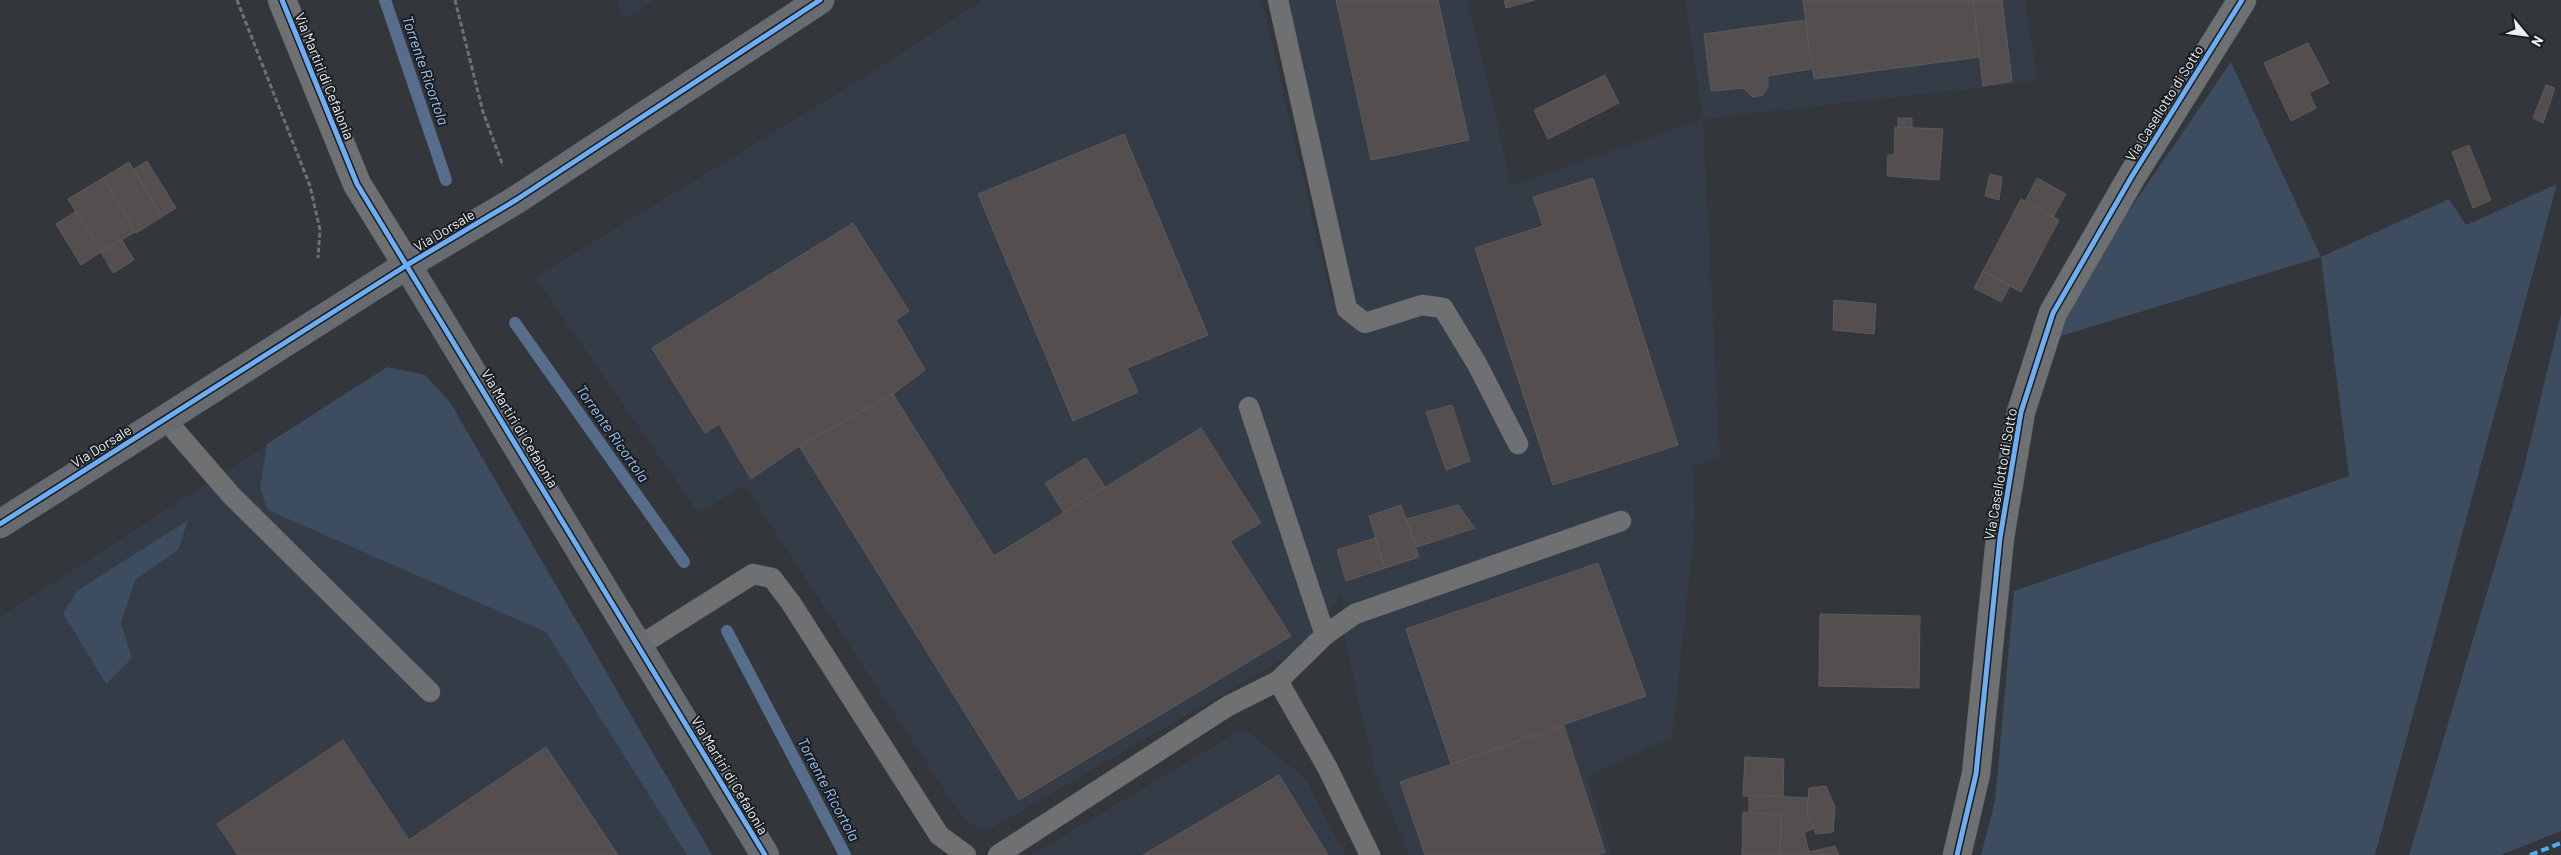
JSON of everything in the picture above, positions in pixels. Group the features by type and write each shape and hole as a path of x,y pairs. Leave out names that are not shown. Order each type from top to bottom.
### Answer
{"street":[{"name":"Via Martiri di Cefalonia","path":"282,0 357,184 640,646 765,855"},
{"name":"Via Dorsale","path":"0,524 407,266 516,200 820,0"},
{"name":"Via Casellotto di Sotto","path":"1956,855 1976,774 2000,538 2020,412 2038,358 2054,313 2063,296 2132,176 2242,0"}],"lane":[{"path":"1278,0 1347,309 1365,323 1422,305 1443,308 1477,364 1518,444"},
{"path":"1249,407 1326,635"},
{"path":"165,419 231,495 430,692"},
{"path":"998,855 1228,706 1278,681 1326,635 1355,614 1621,522"},
{"path":"640,646 753,574 772,578 939,835 966,855"},
{"path":"1278,681 1327,767 1370,855"}],"path":[{"path":"238,0 310,186 320,230 318,258"},
{"path":"455,0 483,112 516,200"}],"shaded area":[{"path":"616,0 655,0 624,19"},
{"path":"983,0 1262,0 1332,300 1351,287 1288,0 1468,0 1512,185 1703,119 1720,456 1694,467 1695,527 1672,738 1587,776 1612,855 1409,855 1375,775 1344,637 1342,594 1309,644 987,831 964,820 745,486 698,513 535,277 853,84"},
{"path":"1685,0 2025,0 2038,81 1703,119"},
{"path":"2231,62 2321,257 2054,338 2106,244"},
{"path":"2557,184 2375,855 1981,855 1995,801 2014,591 2349,476 2321,257 2449,199 2466,225"},
{"path":"2561,314 2561,831 2501,855 2409,855 2523,471"},
{"path":"387,367 425,375 450,402 712,855 0,855 0,617"},
{"path":"387,367 425,375 450,402 712,855 687,855 546,632 268,510 260,489 267,444"},
{"path":"188,520 178,550 135,580 121,623 132,658 106,684 63,613 77,591"},
{"path":"1244,728 1306,779 1345,855 1031,855"}],"building":[{"path":"1336,0 1438,0 1469,140 1371,160"},
{"path":"1504,0 1535,0 1506,8"},
{"path":"1803,0 1973,0 1979,57 1814,79"},
{"path":"1973,0 2002,0 2012,81 1983,86"},
{"path":"1806,20 1811,69 1768,76 1768,87 1763,95 1753,97 1743,88 1711,91 1704,34"},
{"path":"2308,43 2329,83 2309,93 2316,108 2291,121 2264,63"},
{"path":"1605,75 1619,103 1548,139 1534,110"},
{"path":"2546,85 2555,88 2543,123 2533,118"},
{"path":"1898,118 1912,118 1912,128 1898,127"},
{"path":"1895,127 1943,129 1939,180 1887,176 1888,155 1894,155"},
{"path":"1124,134 1208,335 1127,368 1138,392 1073,421 978,194"},
{"path":"2469,145 2491,200 2473,208 2452,152"},
{"path":"147,161 176,208 162,217 134,169"},
{"path":"129,162 162,217 136,233 103,178"},
{"path":"1990,174 2002,177 1999,200 1985,196"},
{"path":"103,178 135,232 101,252 68,199"},
{"path":"1593,178 1678,445 1553,485 1475,248 1543,226 1533,197"},
{"path":"2037,178 2066,194 2053,217 2025,202"},
{"path":"2021,199 2059,220 2021,292 1983,271"},
{"path":"76,211 101,252 81,265 56,224"},
{"path":"853,223 909,311 896,320 925,370 893,394 799,446 751,479 719,424 705,433 652,348"},
{"path":"122,240 134,260 113,273 101,252"},
{"path":"1983,271 2010,286 2001,302 1974,288"},
{"path":"1834,300 1876,304 1874,334 1833,330"},
{"path":"893,394 994,556 1201,428 1261,523 1230,541 1291,636 1019,800 799,446"},
{"path":"1452,405 1470,461 1446,470 1426,412"},
{"path":"1086,458 1105,487 1064,513 1045,483"},
{"path":"1401,505 1419,557 1385,568 1369,516"},
{"path":"1458,505 1475,528 1417,547 1406,519"},
{"path":"1375,538 1385,568 1346,581 1337,550"},
{"path":"1598,563 1646,696 1451,764 1406,629"},
{"path":"1820,614 1920,616 1919,688 1819,686"},
{"path":"1564,726 1605,852 1597,855 1425,855 1400,782"},
{"path":"343,740 409,840 546,747 618,855 238,855 217,824"},
{"path":"1745,757 1784,759 1783,796 1743,796"},
{"path":"1279,775 1328,855 1143,855"},
{"path":"1826,786 1835,807 1833,832 1816,834 1807,813 1809,788"},
{"path":"1749,795 1808,798 1807,813 1814,828 1804,833 1809,852 1800,855 1780,855 1781,815 1749,813"},
{"path":"1743,812 1781,815 1780,855 1742,855"},
{"path":"1835,846 1839,855 1800,855 1809,852"}],"waterway":[{"name":"Torrente Ricortola","path":"385,0 446,180"},
{"name":"Torrente Ricortola","path":"515,323 684,562"},
{"name":"Torrente Ricortola","path":"727,631 845,855"}],"marked path":[{"path":"2530,855 2561,843"}],"cycle path":[{"path":"282,0 357,184 765,855"},
{"path":"0,524 407,265 516,200 820,0"},
{"path":"1957,855 1976,774 2000,538 2021,412 2053,313 2132,176 2242,0"}]}
